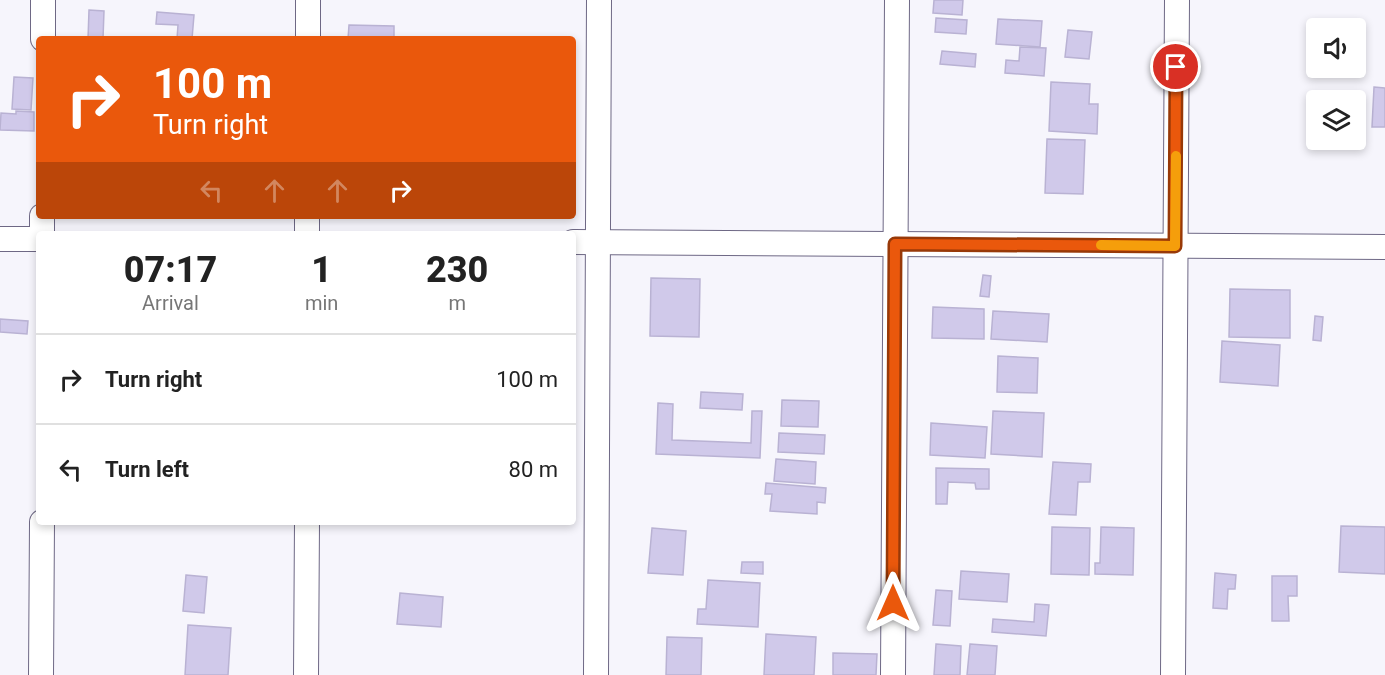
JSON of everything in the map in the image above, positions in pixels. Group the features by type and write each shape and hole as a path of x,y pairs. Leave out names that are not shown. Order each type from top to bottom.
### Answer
{"street":[{"path":"43,0 43,36"},
{"path":"308,0 308,36"},
{"path":"596,675 598,0"},
{"path":"893,675 897,0"},
{"path":"1173,675 1177,0"},
{"path":"0,239 36,239"},
{"path":"576,242 1385,247"},
{"path":"41,675 42,525"},
{"path":"306,675 307,525"}],"building":[{"path":"934,0 963,0 962,15 933,13"},
{"path":"89,10 104,11 103,36 88,36"},
{"path":"157,12 194,15 192,36 177,36 178,25 156,24"},
{"path":"936,18 967,20 966,34 935,32"},
{"path":"998,19 1042,21 1040,47 996,44"},
{"path":"349,25 394,26 394,36 348,36"},
{"path":"1068,30 1092,32 1089,59 1065,57"},
{"path":"1020,47 1046,48 1044,76 1005,73 1006,60 1019,61"},
{"path":"942,51 976,54 975,67 940,64"},
{"path":"14,77 33,78 31,110 12,109"},
{"path":"1051,82 1090,84 1089,104 1098,104 1097,134 1049,131"},
{"path":"1374,87 1385,88 1385,127 1372,127"},
{"path":"16,111 34,112 34,131 0,130 1,113 16,114"},
{"path":"1047,139 1085,140 1083,194 1045,193"},
{"path":"983,275 991,276 989,297 980,296"},
{"path":"651,278 700,279 699,337 650,336"},
{"path":"1230,289 1290,290 1290,338 1229,337"},
{"path":"933,307 984,309 984,339 932,338"},
{"path":"993,311 1049,314 1047,342 991,339"},
{"path":"1315,316 1323,317 1321,341 1313,340"},
{"path":"0,319 28,321 27,334 0,332"},
{"path":"1222,341 1280,345 1278,386 1220,382"},
{"path":"998,356 1038,358 1037,393 997,392"},
{"path":"701,392 743,394 742,410 700,408"},
{"path":"782,400 819,401 818,427 781,426"},
{"path":"658,403 673,404 672,440 751,443 752,411 762,411 760,458 656,454"},
{"path":"993,411 1044,413 1042,457 991,454"},
{"path":"931,423 987,427 985,458 930,455"},
{"path":"779,433 825,435 824,454 778,452"},
{"path":"776,459 816,462 815,484 774,481"},
{"path":"1053,462 1091,464 1090,482 1078,482 1076,515 1049,514"},
{"path":"936,468 989,469 989,489 976,489 975,483 948,482 947,504 936,504"},
{"path":"766,483 826,488 825,503 817,502 817,514 770,511 772,494 765,494"},
{"path":"1341,526 1385,527 1385,574 1339,572"},
{"path":"1052,527 1090,528 1089,575 1051,574"},
{"path":"1101,527 1134,528 1133,575 1095,574 1095,563 1100,563"},
{"path":"652,528 686,531 683,575 648,573"},
{"path":"742,562 763,562 763,574 741,573"},
{"path":"961,571 1009,574 1007,602 959,599"},
{"path":"1215,573 1236,575 1235,589 1228,589 1227,609 1213,608"},
{"path":"186,575 207,577 204,613 183,611"},
{"path":"1272,576 1297,576 1297,596 1288,596 1289,621 1272,621"},
{"path":"708,580 760,583 758,627 697,624 698,609 706,609"},
{"path":"936,590 952,591 950,626 933,625"},
{"path":"400,593 443,597 441,627 397,624"},
{"path":"1035,604 1049,605 1046,636 992,632 993,619 1034,622"},
{"path":"188,625 231,628 228,675 185,675"},
{"path":"766,634 816,637 814,675 764,675"},
{"path":"667,637 702,638 701,675 666,675"},
{"path":"936,644 961,646 960,675 934,675"},
{"path":"970,644 997,646 995,675 967,675"},
{"path":"833,653 877,654 876,675 833,675"}],"slow traffic":[{"path":"1101,245 1175,246 1176,156"}],"route":[{"path":"893,603 895,244 1175,246 1176,67"}]}
